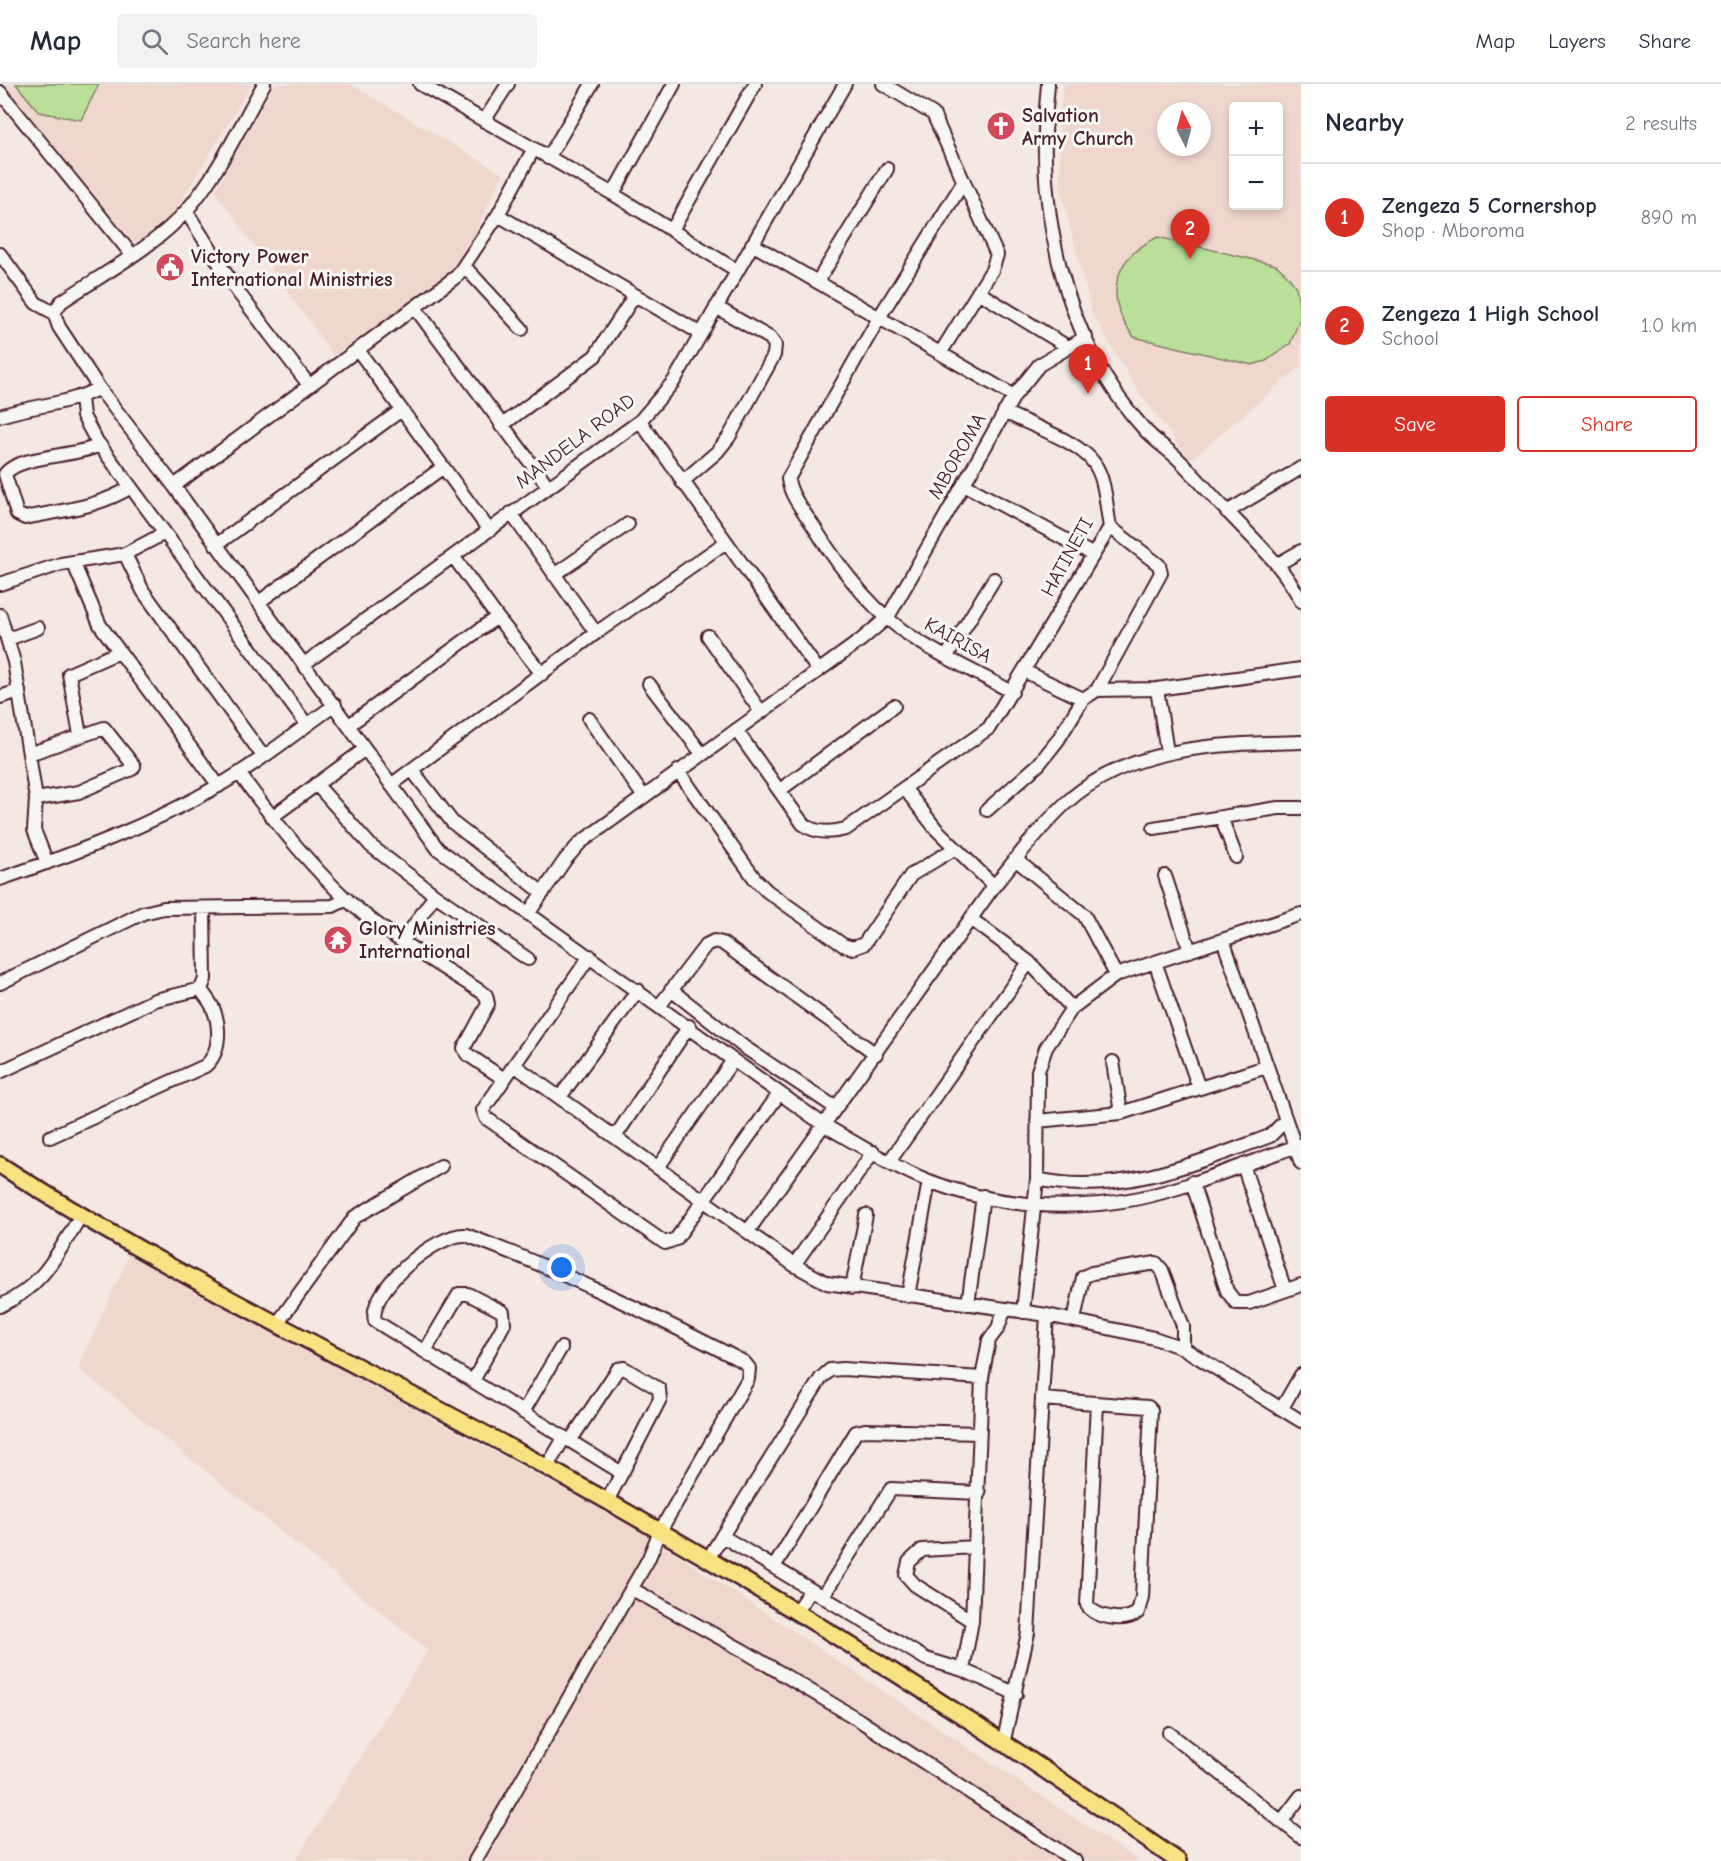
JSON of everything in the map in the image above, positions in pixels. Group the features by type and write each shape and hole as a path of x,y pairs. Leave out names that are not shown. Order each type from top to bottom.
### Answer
{"main road":[{"path":"0,1165 80,1217 547,1467 708,1559 796,1611 1089,1798 1178,1861"}],"street":[{"path":"54,313 61,302 132,255 186,212 209,180 264,84"},
{"path":"420,84 613,194 736,270"},
{"path":"484,121 508,84"},
{"path":"548,158 592,84"},
{"path":"613,194 674,84"},
{"path":"672,230 755,84"},
{"name":"MANDELA ROAD","path":"304,664 640,421 674,381 845,84"},
{"path":"883,84 933,114 997,255 996,262 941,352"},
{"path":"1047,84 1044,140 1046,196 1058,261 1070,299 1086,337 1111,384 1146,430 1177,458 1278,564 1301,601"},
{"path":"0,92 132,255"},
{"path":"174,486 309,385 416,309 465,267 498,215 533,150"},
{"path":"818,281 887,169"},
{"path":"880,316 964,181"},
{"path":"186,212 237,291 309,385"},
{"path":"498,215 700,333"},
{"path":"752,244 880,316 1014,396"},
{"path":"0,254 36,303 54,313 59,327 99,388 174,486 438,849 660,1005 824,1125 889,1162 929,1181 983,1196 1035,1205 1087,1204 1140,1198 1298,1146"},
{"path":"465,267 522,329"},
{"path":"978,292 1068,347"},
{"path":"501,426 595,356 635,295"},
{"path":"682,482 723,444 774,355 775,345 770,338 716,307"},
{"path":"416,309 501,426 548,486"},
{"name":"KAIRISA","path":"880,316 788,479 795,497 828,550 860,590 888,617 914,639 1012,692"},
{"name":"MBOROMA","path":"888,617 1014,396 1039,365 1086,337"},
{"path":"358,350 400,411 489,530"},
{"path":"0,416 23,408 81,398 99,388"},
{"path":"81,398 83,416 100,445 163,534 307,725"},
{"path":"216,544 400,411"},
{"name":"HATINETI","path":"736,730 803,824 815,831 829,833 846,829 989,728 1110,527 1101,479 1095,464 1084,452 1004,412"},
{"path":"640,421 818,670"},
{"path":"100,445 78,453 21,464 7,471 5,474 17,514 25,518 89,506 105,502 131,487"},
{"path":"259,602 442,468"},
{"path":"1227,512 1301,468"},
{"path":"965,485 1092,554"},
{"path":"511,513 596,633"},
{"path":"554,574 628,524"},
{"path":"987,810 1050,752 1083,699 1097,690 1161,573 1160,565 1110,527"},
{"path":"0,584 73,562 125,554 163,534"},
{"path":"391,785 596,633 726,542"},
{"path":"1278,564 1301,551"},
{"path":"125,554 143,591 263,756"},
{"path":"453,556 496,618 542,674"},
{"path":"73,562 93,612 119,652 219,786"},
{"path":"946,656 994,579"},
{"path":"0,615 8,639 19,691 29,754 36,799 34,830 47,863"},
{"path":"528,914 572,850 861,640 888,617"},
{"path":"349,725 496,618"},
{"path":"8,639 38,628"},
{"path":"708,636 761,712"},
{"path":"80,735 69,674 119,652"},
{"path":"1097,690 1157,689 1301,669"},
{"path":"1024,671 1083,699"},
{"path":"649,684 702,754"},
{"path":"1157,689 1167,752"},
{"path":"0,697 19,691"},
{"path":"0,879 47,863 131,828 219,786 335,705"},
{"path":"780,790 894,706"},
{"path":"589,719 644,796"},
{"path":"29,754 106,728 132,760 134,768 79,792 36,799"},
{"path":"748,1231 994,886 1048,821 1086,786 1108,774 1167,752 1258,743 1301,742"},
{"path":"272,817 365,749"},
{"path":"412,770 453,823 543,893"},
{"path":"678,771 755,879 767,891 843,945 853,948 864,944 911,875 954,849"},
{"path":"238,773 272,817 346,899 403,941 486,995 488,1004 464,1048 467,1054 504,1079"},
{"path":"316,784 371,846 435,895 528,959"},
{"path":"905,789 954,849 994,886"},
{"path":"1154,828 1278,808 1301,808"},
{"path":"1221,817 1236,856"},
{"path":"1016,859 1083,915 1116,975"},
{"path":"1165,876 1190,951"},
{"path":"403,941 435,895"},
{"path":"0,983 142,913 164,909 333,906 346,899"},
{"path":"201,989 205,979 204,909"},
{"path":"1023,1312 1037,1179 1037,1083 1041,1060 1072,1008 1116,975 1301,914"},
{"path":"971,919 1029,962 1072,1008"},
{"path":"1223,940 1285,1121 1298,1146 1301,1163"},
{"path":"660,1005 706,945 714,941 722,943 876,1054"},
{"path":"591,956 483,1110 486,1118 664,1243 676,1239 706,1200 779,1094"},
{"path":"889,1162 1029,962"},
{"path":"1155,962 1199,1088"},
{"path":"0,1072 155,1000 201,989"},
{"path":"50,1137 205,1066 212,1060 216,1053 216,1022 212,1007 201,989"},
{"path":"560,1097 638,990"},
{"path":"670,990 744,1047 836,1108"},
{"path":"615,1137 689,1026"},
{"path":"659,1166 733,1060"},
{"path":"1113,1062 1121,1113"},
{"path":"514,1065 659,1166 794,1265 827,1283 1004,1311 1047,1315 1124,1330 1183,1348 1301,1421"},
{"path":"1037,1120 1121,1113 1266,1067"},
{"path":"1037,1179 1059,1184 1085,1185 1139,1178 1270,1136 1285,1121"},
{"path":"794,1265 873,1152"},
{"path":"1243,1165 1285,1290"},
{"path":"277,1324 355,1217 441,1166"},
{"path":"908,1296 929,1181"},
{"path":"1192,1182 1232,1300 1236,1303 1249,1303 1301,1285"},
{"path":"968,1304 983,1196"},
{"path":"852,1288 866,1215"},
{"path":"0,1306 26,1292 41,1278 80,1217"},
{"path":"475,1861 632,1589 660,1531 748,1379 749,1368 744,1362 603,1291 466,1234 454,1235 401,1270 375,1305 373,1313 380,1327 425,1351 622,1473"},
{"path":"1074,1320 1083,1277 1156,1263 1162,1270 1183,1326 1183,1348"},
{"path":"425,1351 459,1294 468,1294 503,1312 504,1324 473,1381"},
{"path":"963,1670 972,1621 982,1378 989,1340 996,1332 1004,1311"},
{"path":"1003,1744 1028,1633 1047,1315"},
{"path":"523,1412 561,1348"},
{"path":"547,1467 618,1369 624,1368 661,1392 660,1399 607,1501"},
{"path":"708,1559 821,1378 830,1370 843,1368 982,1378"},
{"path":"1282,1408 1301,1375"},
{"path":"1042,1399 1097,1403 1151,1410 1142,1597 1138,1612 1127,1617 1098,1614 1087,1605 1097,1403"},
{"path":"774,1567 860,1430 979,1433"},
{"path":"824,1596 891,1489 979,1493"},
{"path":"722,1536 926,1659 963,1670 1016,1694"},
{"path":"972,1621 909,1581 906,1575 909,1562 922,1550 975,1547"},
{"path":"632,1589 744,1651 850,1714 1075,1861"},
{"path":"796,1611 811,1590"},
{"path":"1169,1733 1301,1837"},
{"path":"1281,1822 1301,1796"}],"shaded area":[{"path":"4,84 252,84 173,214 135,244"},
{"path":"275,84 350,84 503,174 459,266 334,356 215,191"},
{"path":"1064,84 1301,84 1301,366 1190,460 1138,391 1092,313 1060,187 1060,111"},
{"path":"129,1255 648,1535 1139,1861 295,1861 428,1650 78,1368"}],"green space":[{"path":"16,84 99,84 81,120 39,112"},
{"path":"1158,237 1276,265 1296,287 1301,316 1290,344 1266,361 1252,365 1134,337 1118,308 1116,293 1118,280 1122,267 1131,256 1143,245"}],"place":[{"name":"Salvation Army Church","path":"1001,126"},
{"name":"Zengeza 1 High School","path":"1190,259"},
{"name":"Victory Power International Ministries","path":"170,267"},
{"name":"Zengeza 5 Cornershop","path":"1088,394"},
{"name":"Glory Ministries International","path":"338,940"}]}
